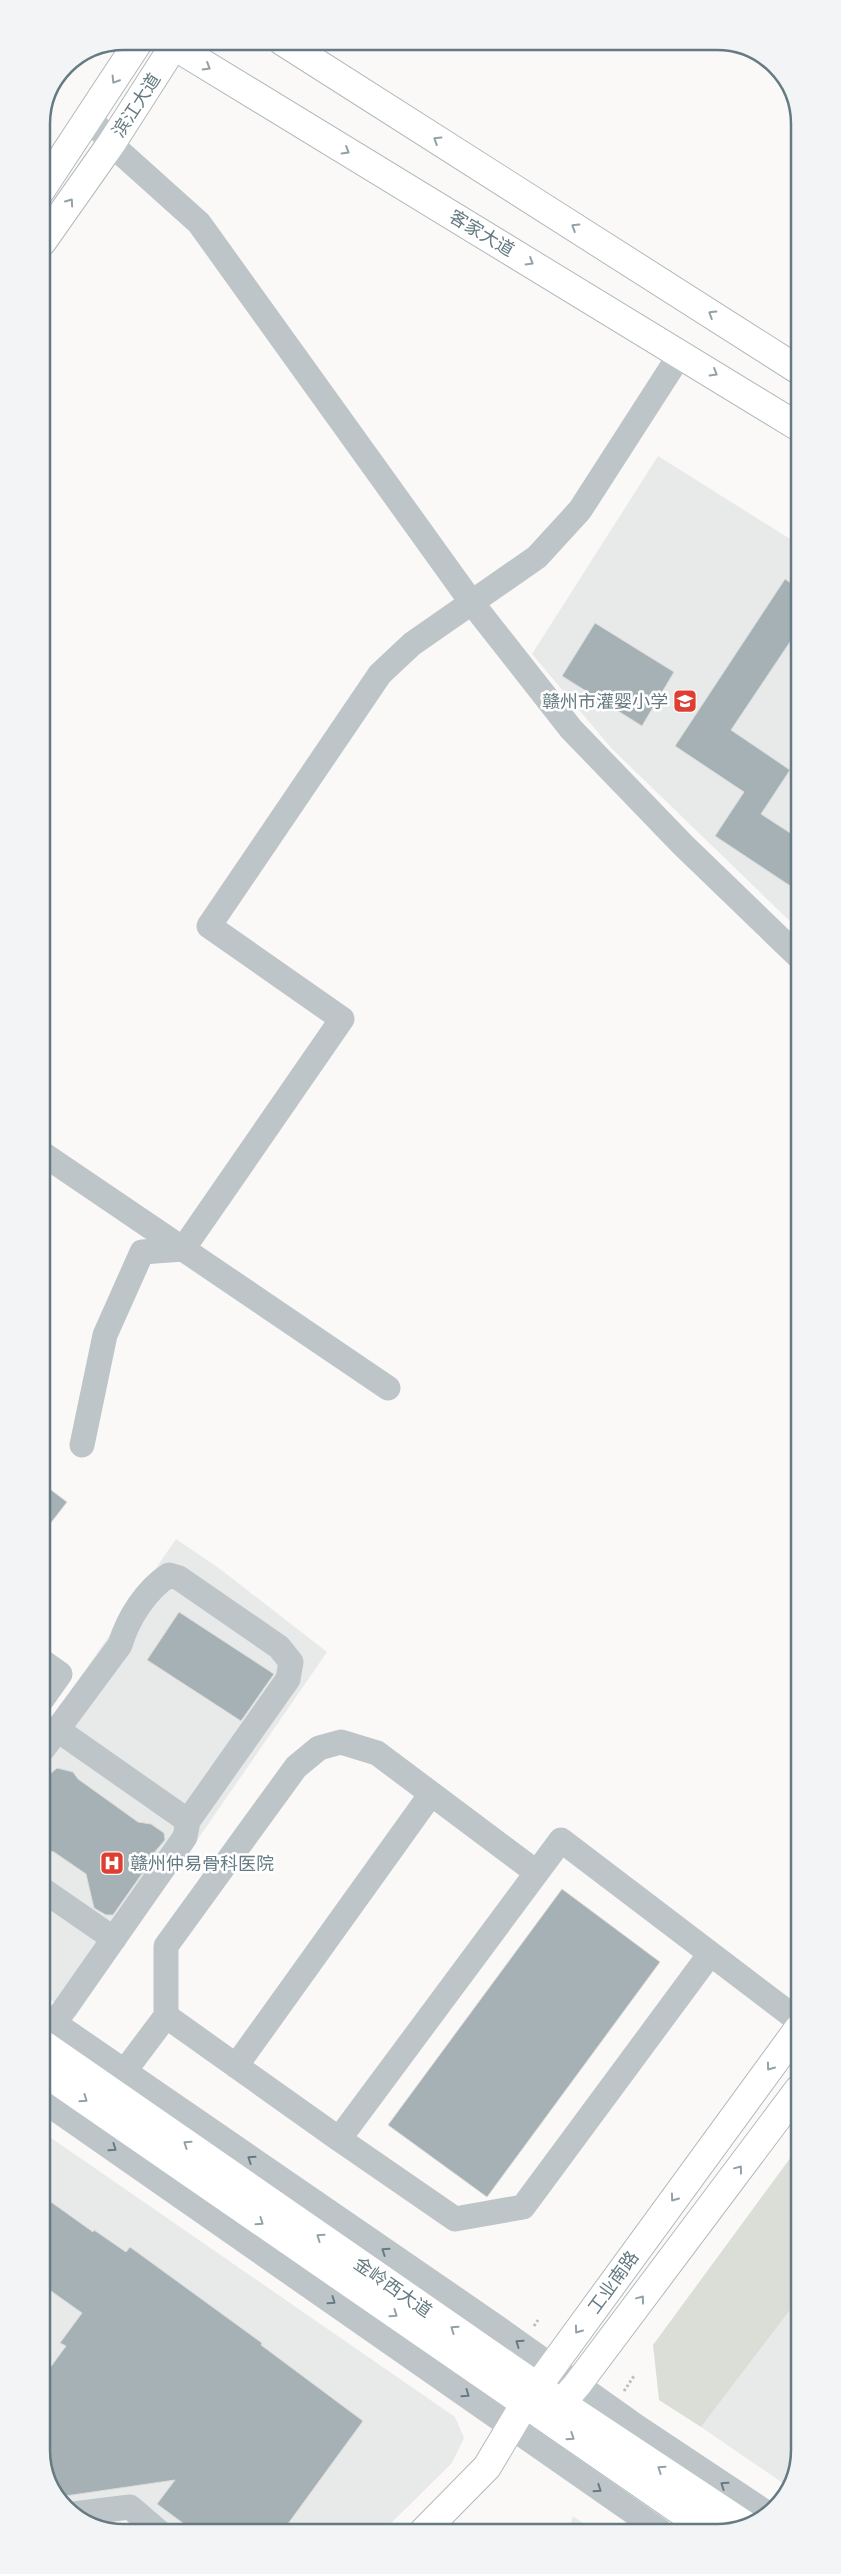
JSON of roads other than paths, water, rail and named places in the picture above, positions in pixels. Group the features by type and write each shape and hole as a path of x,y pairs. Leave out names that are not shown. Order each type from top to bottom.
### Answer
{"main road":[{"path":"50,178 133,50"},
{"name":"滨江大道","path":"50,230 110,144 168,50"},
{"name":"客家大道","path":"183,50 791,422"},
{"path":"296,50 791,365"},
{"name":"金岭西大道","path":"50,2030 530,2405"},
{"name":"工业南路","path":"431,2524 487,2467 791,2039"},
{"name":"金岭西大道","path":"50,2076 530,2405 562,2403 738,2520"},
{"name":"工业南路","path":"562,2403 791,2100"},
{"name":"金岭西大道","path":"562,2403 701,2524"}],"street":[{"path":"90,118 110,144 199,223 472,603 571,728 683,845 791,949"},
{"path":"183,1249 342,1019 209,926 380,674 412,644 537,557 580,510 680,353"},
{"path":"50,1159 388,1388"},
{"path":"82,1445 105,1335 142,1252 183,1249"},
{"path":"50,2024 114,1938 185,1837 188,1821 288,1678 291,1662 279,1647 179,1578 169,1575 154,1585 126,1628 120,1645 50,1740 188,1821"},
{"path":"50,1667 60,1674 50,1688"},
{"path":"124,2072 166,2016 166,1946 296,1767 319,1748 341,1742 377,1753 536,1872"},
{"path":"236,2066 431,1794"},
{"path":"339,2139 561,1840 791,2015"},
{"path":"50,1895 114,1938"},
{"path":"166,2016 455,2219 523,2207 710,1954"},
{"path":"50,2030 124,2072 530,2405 653,2524"},
{"path":"50,2105 530,2405 562,2403 761,2510"},
{"path":"85,2513 130,2507 150,2524"}],"place":[{"name":"赣州市灌婴小学","path":"685,701"},
{"name":"赣州仲易骨科医院","path":"112,1863"}]}
